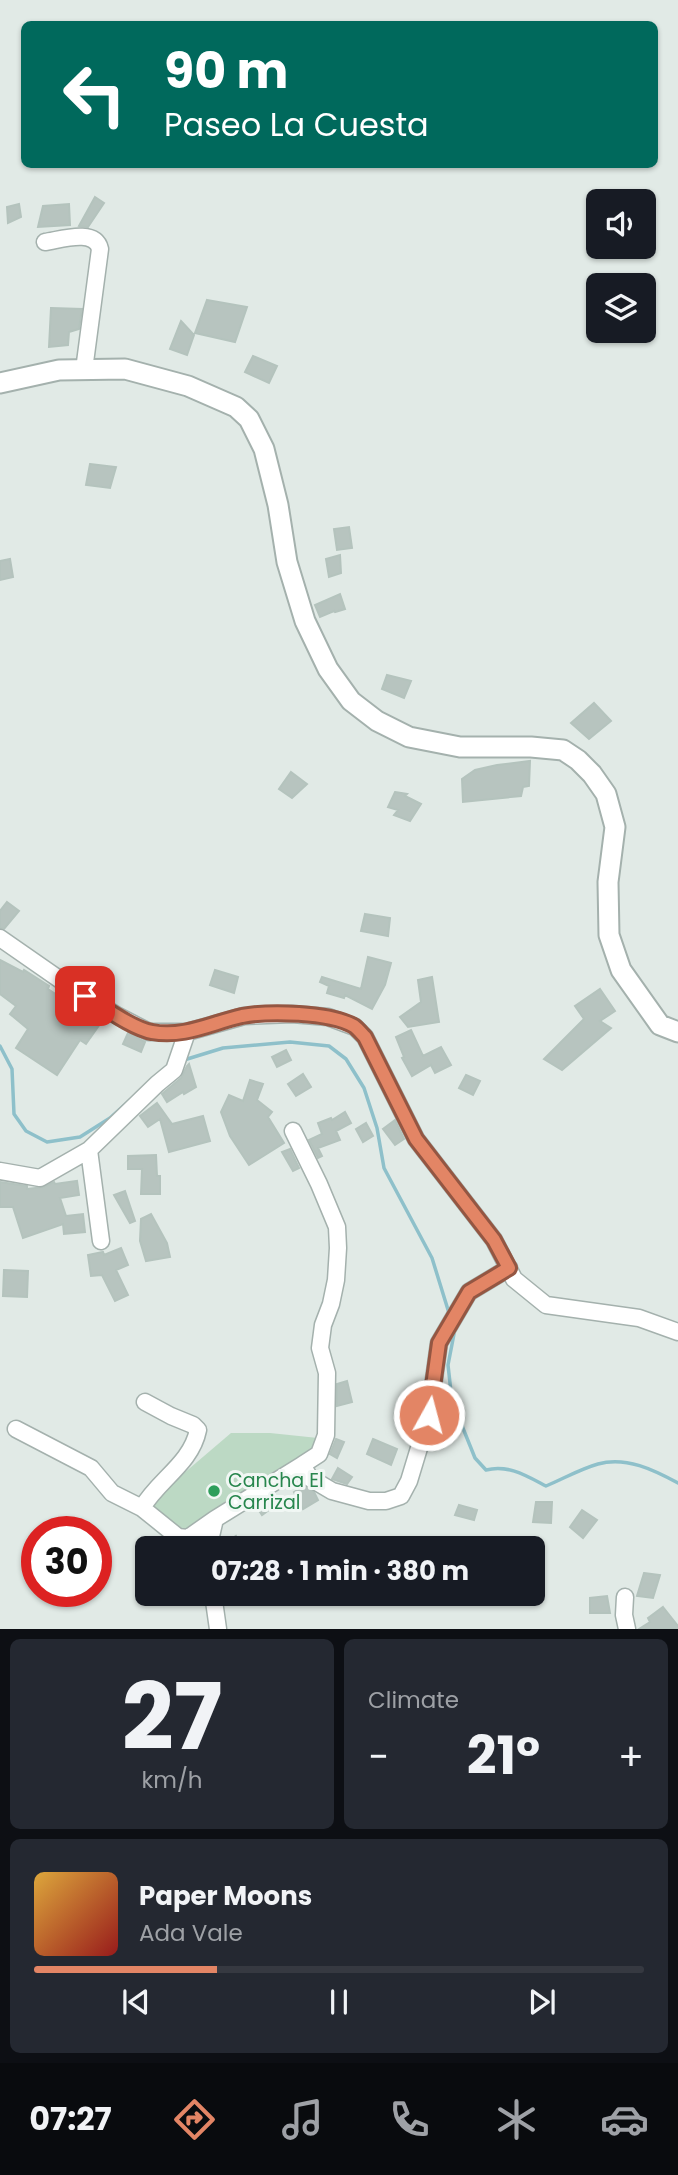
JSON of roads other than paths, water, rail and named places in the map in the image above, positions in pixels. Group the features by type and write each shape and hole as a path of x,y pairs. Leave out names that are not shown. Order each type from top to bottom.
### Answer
{"street":[{"path":"45,242 79,237 94,238 98,242 100,249 85,370"},
{"path":"0,383 59,370 125,369 188,386 236,407 248,419 264,449 278,506 287,562 304,621 328,669 351,701 377,721 410,737 460,747 563,750 592,774 606,794 615,827 608,882 609,935 621,970 660,1025 678,1032"},
{"path":"0,938 69,986 149,1032 187,1032 244,1016 292,1014 328,1017 355,1027 365,1037 416,1139 494,1240 514,1279 546,1305 639,1318 678,1332"},
{"path":"0,1171 40,1178 89,1150 174,1070 187,1032"},
{"path":"16,1429 91,1468 112,1493 142,1508 178,1537 188,1538 319,1454 326,1435 327,1373 320,1348 323,1325 336,1280 337,1227 293,1131"},
{"path":"89,1150 101,1241"},
{"path":"302,1465 310,1478 332,1492 369,1502 386,1501 401,1496 409,1481 429,1415 439,1343 469,1292 509,1268"},
{"path":"142,1508 188,1454 198,1430 145,1402"},
{"path":"211,1536 215,1519"},
{"path":"625,1597 624,1615 627,1629"},
{"path":"215,1606 218,1629"}],"waterway":[{"path":"184,1060 223,1048 290,1042 329,1046 346,1059 364,1088 377,1128 384,1168 432,1258 449,1313"},
{"path":"0,1046 12,1069 14,1114 26,1131 47,1142 80,1137 110,1118 167,1067"},
{"path":"454,1334 448,1365 452,1401 475,1458 486,1470 510,1470 546,1486 591,1466 619,1462 650,1469 678,1483"}],"place":[{"name":"Cancha El Carrizal","path":"214,1491"}]}
